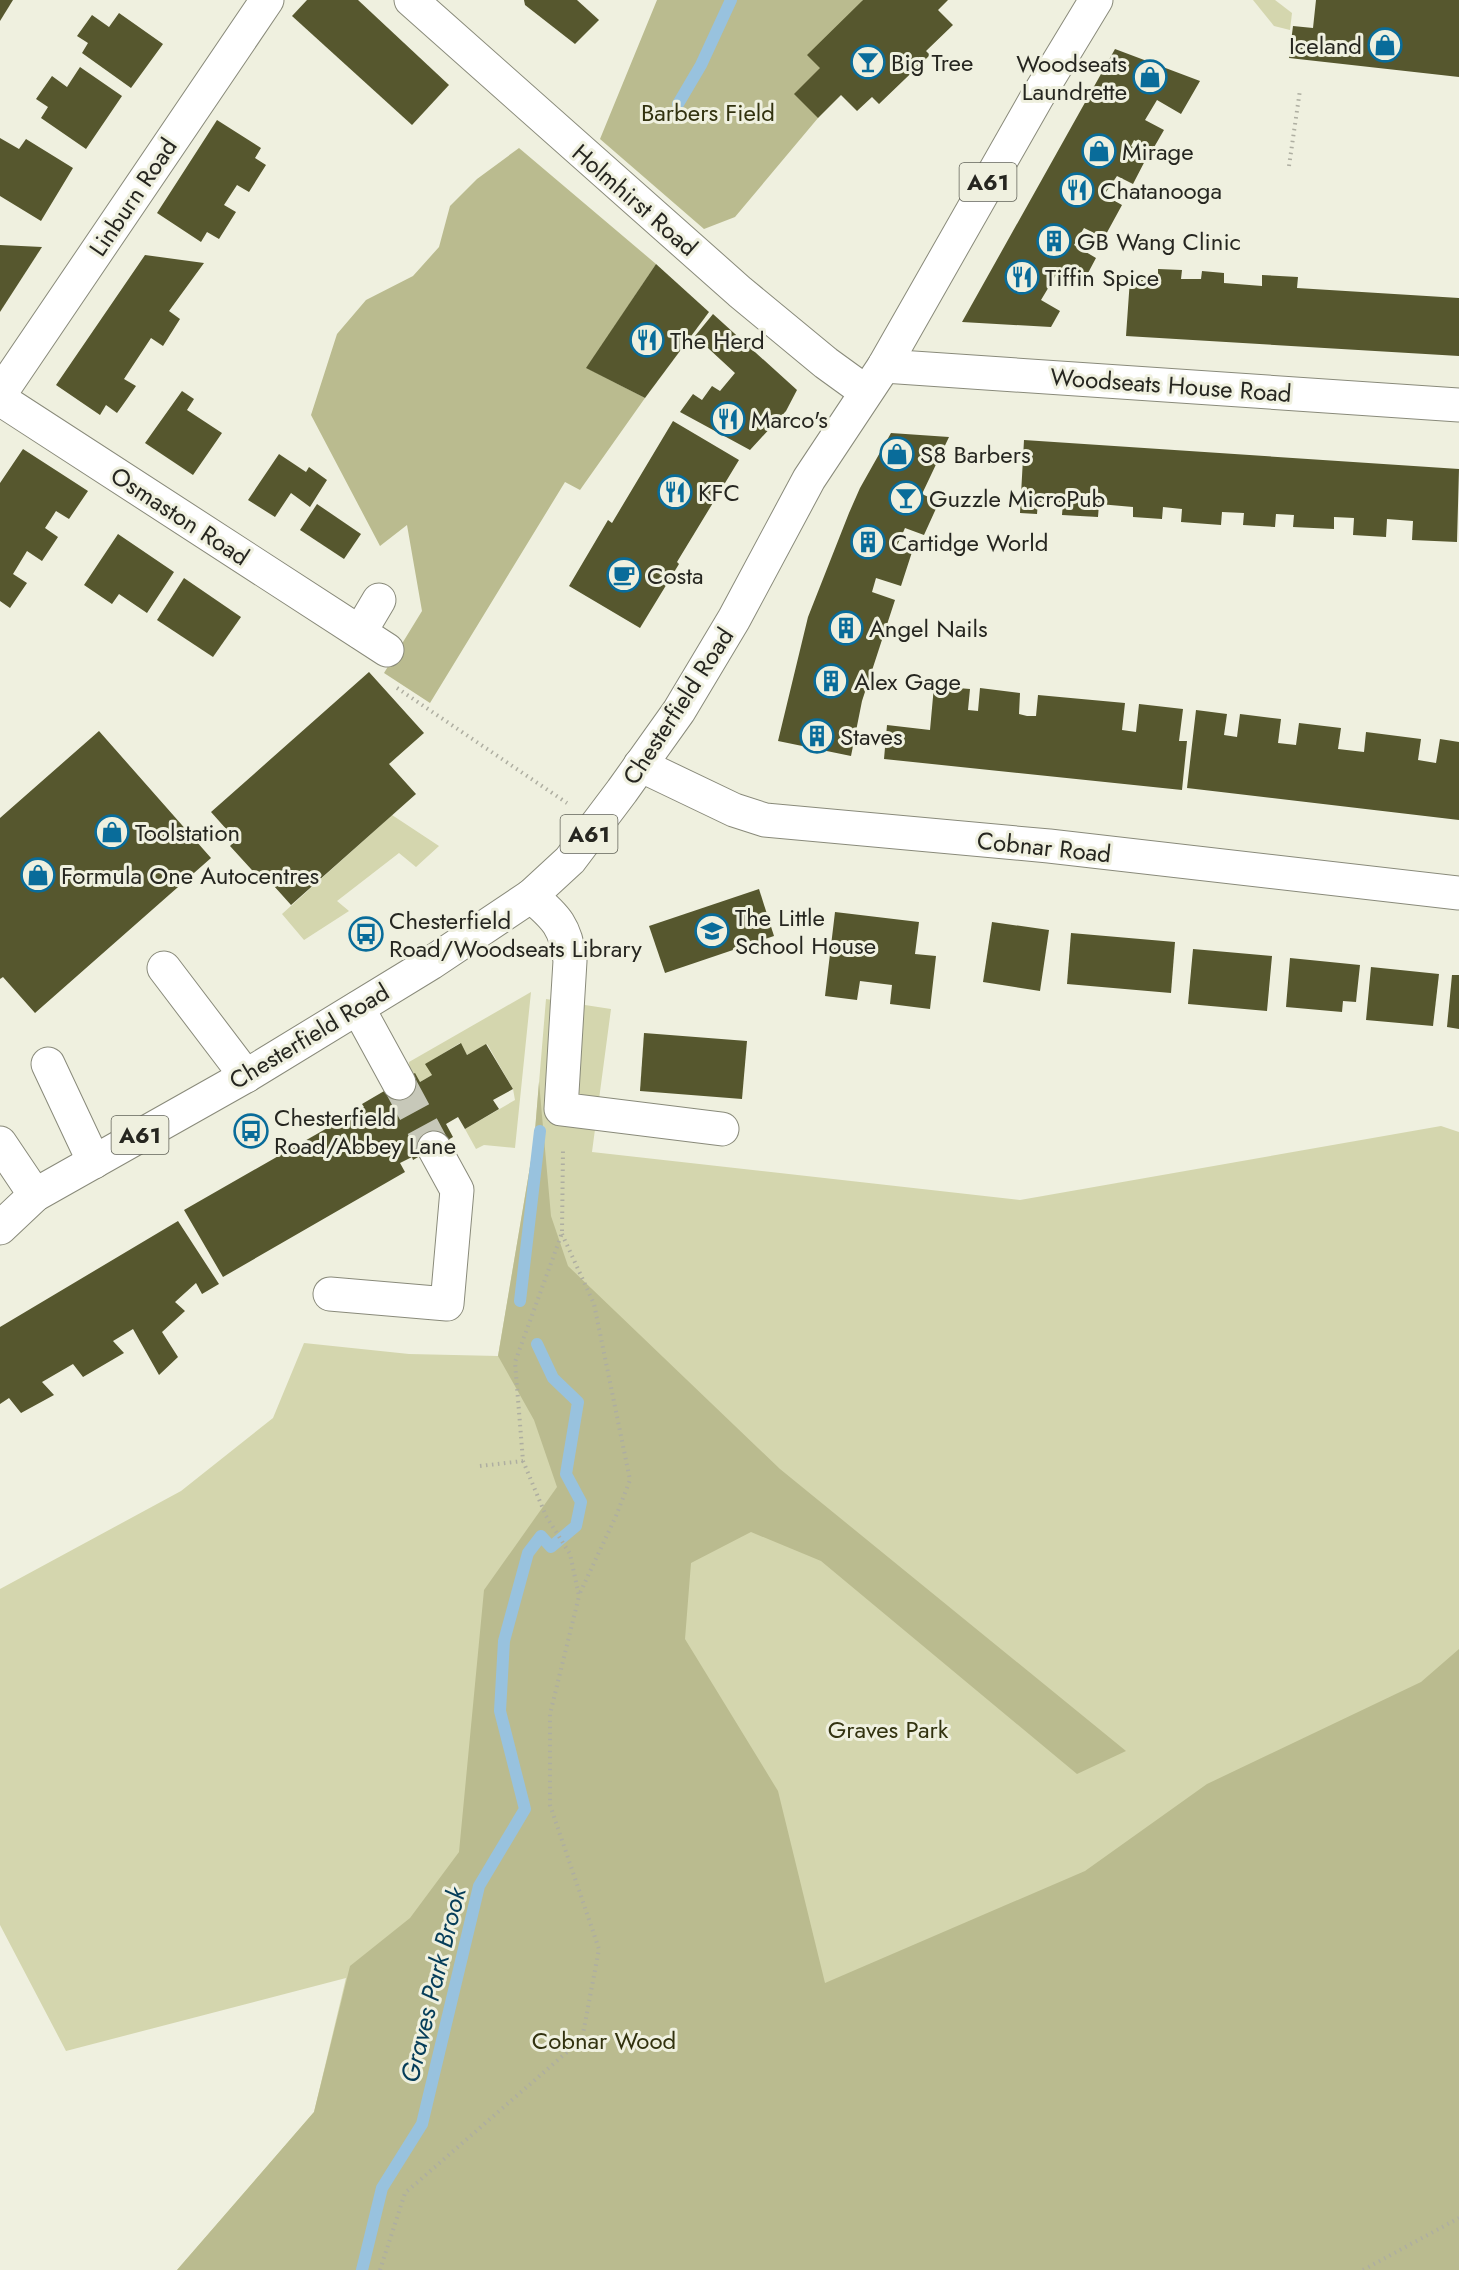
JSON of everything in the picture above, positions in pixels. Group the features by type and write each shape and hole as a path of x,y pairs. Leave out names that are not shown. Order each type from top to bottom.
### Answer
{"main road":[{"name":"Linburn Road","path":"0,394 267,0"},
{"name":"Holmhirst Road","path":"411,0 740,292 826,363 866,392"},
{"path":"444,0 445,14 457,43"},
{"name":"Chesterfield Road","path":"0,1228 35,1195 246,1076 358,1008 531,896 570,860 679,711 734,619 809,479 884,366 1036,99 1096,0"},
{"name":"Woodseats House Road","path":"884,366 1459,405"},
{"name":"Osmaston Road","path":"0,399 373,641"},
{"path":"373,641 379,600"},
{"name":"Cobnar Road","path":"640,765 734,810 765,820 1049,846 1459,893"},
{"path":"531,896 552,913 567,938 570,961 561,1109 722,1129"},
{"path":"164,968 246,1076"},
{"path":"358,1008 399,1083"},
{"path":"48,1064 94,1162"},
{"path":"0,1143 35,1195"},
{"path":"330,1294 447,1304 457,1190 434,1148"},
{"name":"Chesterfield Road","path":"0,1203 35,1195"}],"path":[{"path":"1289,166 1300,90"},
{"path":"373,641 374,673 598,823"},
{"path":"561,1109 564,1170 562,1233 515,1362 523,1461 546,1516 570,1554 579,1596"},
{"path":"380,2270 405,2193 582,2039 598,1949 550,1805 550,1714 579,1596 616,1516 630,1479 594,1304 562,1233"},
{"path":"480,1466 523,1461"},
{"path":"1363,2270 1459,2218"}],"green space":[{"name":"Barbers Field","path":"657,0 863,0 820,68 818,118 735,217 704,229 600,139"},
{"path":"1253,0 1275,0 1292,13 1290,30 1274,26"},
{"path":"519,148 656,264 587,368 645,398 580,490 565,482 430,703 384,673 422,611 407,525 380,546 311,415 337,334 366,300 413,276 439,247 450,206 477,179"},
{"path":"392,815 439,846 416,867 399,853 337,901 349,911 304,940 282,914"},
{"path":"531,992 515,1148 484,1145 476,1149 465,1129 515,1100 513,1089 487,1044 467,1055 460,1043 426,1064 432,1075 420,1082 410,1077 409,1062"},
{"name":"Graves Park","path":"546,999 611,1009 592,1152 1020,1200 1441,1126 1459,1132 1459,2270 177,2270 314,2112 346,1978 66,2051 0,1925 0,1589 181,1491 273,1418 304,1343 409,1354 498,1356 534,1143"},
{"name":"Cobnar Wood","path":"539,1082 551,1216 568,1266 780,1469 1126,1751 1077,1774 821,1561 751,1532 691,1563 685,1639 778,1791 825,1983 1085,1871 1207,1784 1421,1682 1459,1649 1459,2270 177,2270 314,2112 350,1966 410,1918 459,1852 484,1590 557,1487 534,1420 498,1356 534,1143"}],"building":[{"path":"0,0 13,0 0,21"},
{"path":"307,0 358,0 449,85 412,125 292,16"},
{"path":"524,0 577,0 599,20 575,44 525,5"},
{"name":"Big Tree","path":"863,0 948,0 938,10 953,25 926,51 930,55 879,104 872,97 857,111 841,95 818,118 794,94 820,68 807,55"},
{"name":"Iceland","path":"1316,0 1459,0 1459,77 1289,58 1293,26 1313,28"},
{"path":"119,13 163,44 131,88 82,53 88,43 77,36 92,15 109,27"},
{"path":"1115,49 1200,81 1181,114 1157,100 1145,120 1164,130 1153,149 1134,140 1131,146 1148,155 1133,184 1117,176 1104,195 1122,205 1104,238 1084,228 1074,245 1096,258 1080,288 1056,275 1041,300 1060,311 1051,327 962,322"},
{"path":"80,67 122,96 86,149 41,118 48,107 36,99 52,76 67,87"},
{"path":"217,120 261,148 255,158 266,165 249,192 237,185 224,205 236,212 219,239 207,232 201,242 157,213"},
{"path":"0,138 19,149 26,139 73,168 41,221 0,196"},
{"path":"0,245 42,247 0,312"},
{"path":"145,255 204,263 169,311 180,319 163,346 151,338 124,379 136,386 117,413 106,405 100,415 56,385"},
{"name":"The Herd","path":"656,264 709,312 645,398 586,368"},
{"path":"1158,269 1182,270 1181,279 1201,279 1202,271 1224,273 1224,283 1262,286 1262,275 1298,277 1297,288 1459,298 1459,356 1126,336 1130,279 1158,281"},
{"path":"713,314 797,390 786,411 750,450 680,412 693,394 702,400 712,386 720,391 735,373 695,336"},
{"path":"182,391 194,399 187,410 222,433 193,475 145,443"},
{"path":"673,421 739,460 640,628 569,586 608,520 612,523"},
{"path":"891,433 949,437 922,494 939,502 924,535 905,528 897,546 912,552 901,586 876,578 872,592 895,600 862,701 851,756 778,741 808,617 860,488"},
{"path":"1024,440 1459,469 1457,542 1412,540 1413,521 1387,519 1386,537 1353,535 1354,518 1334,517 1334,529 1293,527 1294,515 1276,514 1275,527 1243,525 1244,513 1222,512 1221,525 1181,522 1182,509 1163,507 1162,519 1133,517 1133,507 1099,504 1098,517 1062,515 1063,503 1050,502 1038,502 1037,514 1020,513"},
{"path":"23,449 88,491 69,519 56,511 45,528 58,537 42,561 27,551 13,574 27,583 10,608 0,601 0,483"},
{"path":"279,454 306,472 309,467 327,480 310,507 291,493 275,517 248,500"},
{"path":"317,504 361,534 344,559 300,530"},
{"path":"118,534 174,572 147,613 119,594 112,604 84,585"},
{"path":"184,578 241,617 213,657 157,620"},
{"path":"369,672 424,733 389,764 416,794 291,905 265,876 261,880 230,846 236,840 211,812"},
{"path":"934,686 970,689 968,710 978,711 980,688 1020,693 1019,714 1027,716 1036,716 1038,695 1125,703 1122,730 1136,732 1139,704 1183,709 1179,741 1187,741 1182,790 884,759 887,725 930,730"},
{"path":"1196,710 1227,714 1224,735 1237,737 1240,714 1281,719 1278,743 1296,745 1299,723 1341,728 1338,749 1364,752 1366,732 1421,739 1418,760 1436,763 1440,739 1459,742 1459,820 1187,788"},
{"path":"99,731 211,858 35,1013 3,977 0,979 0,818"},
{"name":"The Little School House","path":"759,889 774,936 665,973 649,926"},
{"path":"835,912 919,922 915,954 936,956 930,1009 890,1004 892,985 860,981 857,1000 825,996"},
{"path":"992,922 1049,930 1040,991 983,982"},
{"path":"1071,933 1175,942 1171,993 1067,984"},
{"path":"1193,949 1272,956 1267,1011 1188,1004"},
{"path":"1290,958 1360,965 1356,1002 1343,1001 1342,1012 1286,1007"},
{"path":"1371,967 1439,974 1433,1026 1366,1020"},
{"path":"1452,975 1459,975 1459,1029 1447,1027"},
{"path":"644,1033 747,1041 742,1099 640,1091"},
{"path":"461,1043 467,1055 486,1044 513,1089 493,1100 499,1109 465,1129 458,1117 446,1124 453,1137 413,1160 412,1157 400,1163 405,1172 223,1277 184,1210 364,1107 362,1104 415,1073 420,1082 432,1075 425,1064"},
{"path":"178,1221 219,1284 202,1294 196,1283 175,1302 185,1311 162,1332 178,1357 159,1375 133,1329 113,1341 124,1353 83,1377 73,1364 42,1382 54,1395 21,1413 9,1398 0,1404 0,1327"}],"waterway":[{"name":"Graves Park Brook","path":"678,104 701,65 731,0"},
{"name":"Graves Park Brook","path":"520,1301 540,1131"},
{"name":"Graves Park Brook","path":"362,2270 382,2188 422,2124 479,1886 525,1809 500,1711 504,1641 528,1553 541,1536 551,1547 576,1526 581,1502 566,1474 578,1402 553,1378 537,1344"}],"tunnel":[{"path":"399,1083 434,1148"}],"place":[{"name":"Iceland","path":"1385,45"},
{"name":"Big Tree","path":"868,62"},
{"name":"Woodseats Laundrette","path":"1150,77"},
{"name":"Mirage","path":"1099,151"},
{"name":"Chatanooga","path":"1077,190"},
{"name":"GB Wang Clinic","path":"1054,241"},
{"name":"Tiffin Spice","path":"1022,277"},
{"name":"The Herd","path":"647,340"},
{"name":"Marco's","path":"728,419"},
{"name":"S8 Barbers","path":"897,454"},
{"name":"KFC","path":"675,492"},
{"name":"Guzzle MicroPub","path":"906,498"},
{"name":"Cartidge World","path":"868,542"},
{"name":"Costa","path":"624,575"},
{"name":"Angel Nails","path":"846,628"},
{"name":"Alex Gage","path":"831,681"},
{"name":"Staves","path":"817,736"},
{"name":"Toolstation","path":"112,832"},
{"name":"Formula One Autocentres","path":"38,875"},
{"name":"The Little School House","path":"712,931"},
{"name":"Chesterfield Road/Woodseats Library","path":"366,934"},
{"name":"Chesterfield Road/Abbey Lane","path":"251,1131"}]}
